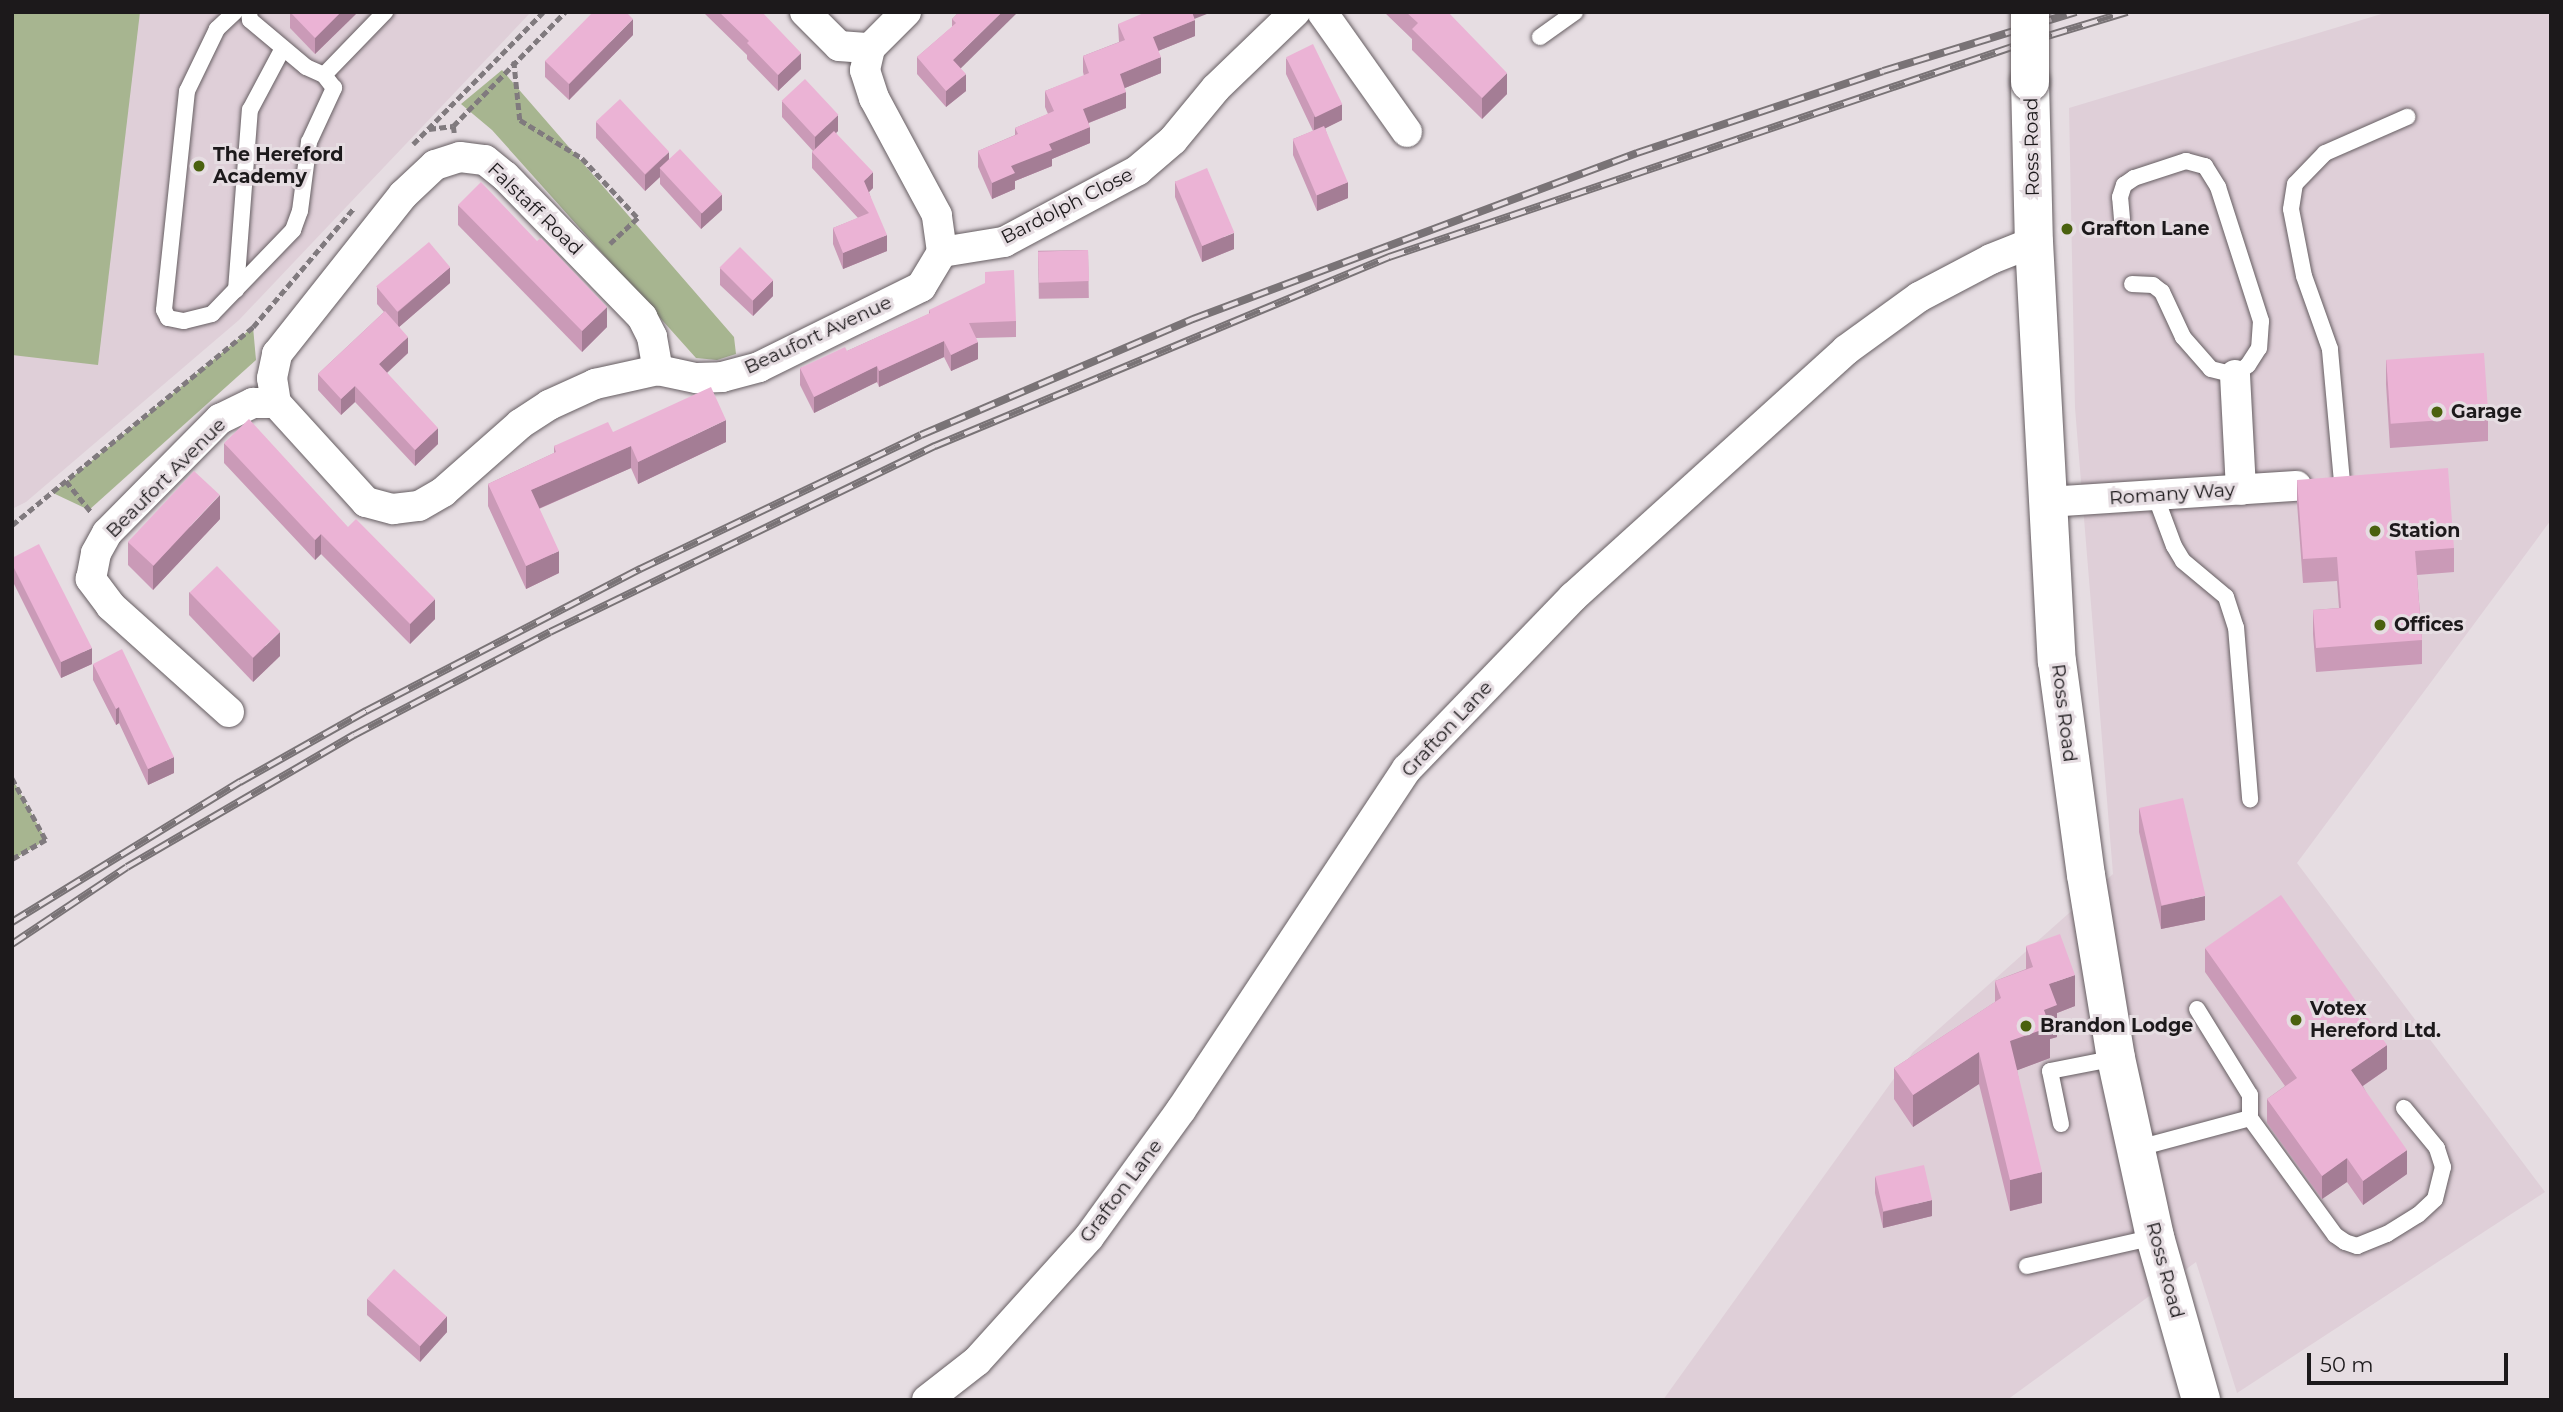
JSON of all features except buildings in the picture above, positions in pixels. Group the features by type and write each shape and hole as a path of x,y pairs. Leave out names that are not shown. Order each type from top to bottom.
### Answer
{"highway":[{"name":"Ross Road","path":"2029,12 2034,242 2057,662 2085,875 2116,1058 2155,1237 2201,1400"}],"street":[{"path":"805,12 839,46 870,48"},
{"path":"906,12 870,48 865,70 874,98 937,215 942,252"},
{"name":"Bardolph Close","path":"942,252 1004,242 1139,170 1173,140 1216,88 1295,12"},
{"path":"1321,12 1407,132"},
{"name":"Falstaff Road","path":"276,403 272,378 278,354 403,195 435,165 460,158 485,160 505,176 642,317 652,337 658,370"},
{"name":"Grafton Lane","path":"927,1400 977,1361 1088,1237 1181,1110 1406,769 1573,597 1846,350 1919,297 1991,259 2034,242"},
{"name":"Beaufort Avenue","path":"229,712 111,606 91,579 96,553 107,533 220,419 253,403 276,403 366,502 393,509 419,506 443,492 520,424 549,405 595,384 658,370 697,378 722,377 759,367 921,287 942,252"},
{"path":"2235,375 2241,490"},
{"name":"Romany Way","path":"2047,502 2302,486"}],"lane":[{"path":"235,12 217,29 187,91 164,310 168,318 199,319 212,314 293,230 300,211 309,142 334,88 324,75 306,68 250,20 249,12"},
{"path":"324,75 385,12"},
{"path":"1540,37 1575,12"},
{"path":"236,290 250,110 283,48"},
{"path":"2343,481 2330,349 2304,276 2291,209 2295,184 2325,153 2407,117"},
{"path":"2122,219 2120,197 2124,185 2134,178 2186,161 2205,166 2218,187 2261,321 2259,348 2248,365 2235,375 2211,369 2183,337 2162,292 2153,285 2132,284"},
{"path":"2155,495 2174,546 2183,561 2226,597 2236,627 2250,799"},
{"path":"2197,1009 2250,1095 2250,1118 2335,1235 2357,1246 2387,1234 2418,1215 2435,1199 2441,1185 2443,1167 2437,1148 2404,1108"},
{"path":"2061,1124 2050,1071 2116,1058"},
{"path":"2135,1149 2250,1118"},
{"path":"2027,1266 2155,1237"}],"path":[{"path":"409,148 543,12"},
{"path":"427,129 453,125 565,12"},
{"path":"514,61 520,120 582,158 638,218 590,262"},
{"path":"453,125 460,158"},
{"path":"12,525 253,327 355,206"},
{"path":"66,481 107,533"},
{"path":"12,778 46,840 12,860"}],"shaded area":[{"name":"The Hereford Academy","path":"12,12 531,12 239,320 26,502 12,509"},
{"path":"2388,12 2551,12 2551,520 2297,863 2545,1192 2237,1393 2196,1262 2007,1400 1663,1400 1913,1052 2113,874 2075,408 2069,108"}],"green space":[{"path":"12,12 140,12 98,365 12,355"},
{"path":"502,70 734,337 736,354 717,360 696,358 492,130 461,104"},
{"path":"253,327 256,360 89,510 53,493"},
{"path":"12,778 46,840 12,860"}],"railway":[{"path":"12,922 240,782 366,711 640,569 921,435 1193,319 1637,153 1883,71 2076,12"},
{"path":"12,944 127,867 354,735 550,632 935,446 1389,257 2021,44 2127,12"}],"place":[{"name":"The Hereford Academy","path":"199,166"},
{"name":"Grafton Lane","path":"2067,229"},
{"name":"Garage","path":"2437,412"},
{"name":"Station","path":"2375,531"},
{"name":"Offices","path":"2380,625"},
{"name":"Votex Hereford Ltd.","path":"2296,1020"},
{"name":"Brandon Lodge","path":"2026,1026"}]}
